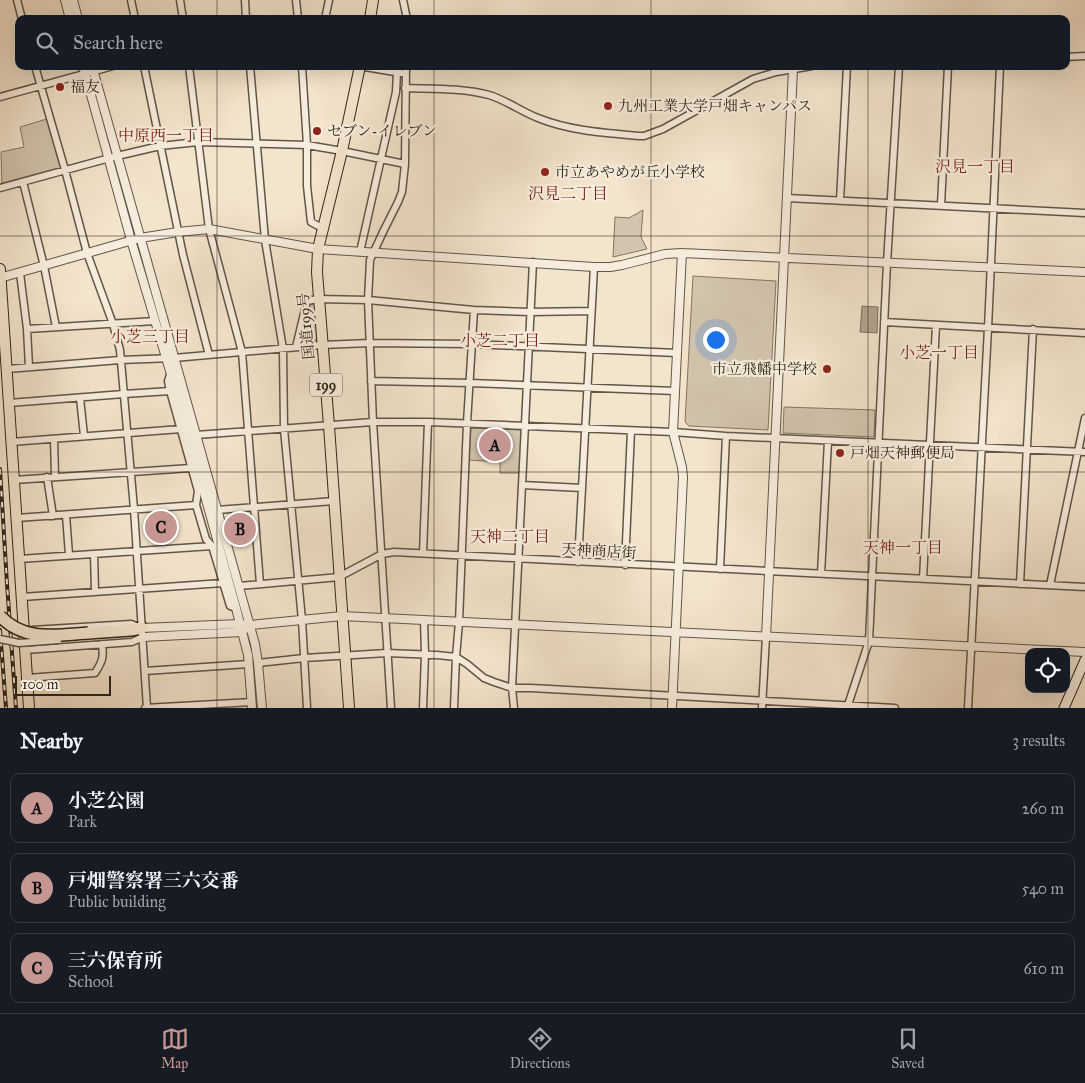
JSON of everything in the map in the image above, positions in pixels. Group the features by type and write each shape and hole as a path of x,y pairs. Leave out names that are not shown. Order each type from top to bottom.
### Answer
{"highway":[{"path":"371,15 374,0"},
{"name":"国道199号","path":"349,708 317,272 318,249 359,70"},
{"path":"0,269 29,708"},
{"path":"0,616 12,627 29,634 89,636 130,630 143,632"}],"main road":[{"path":"1064,708 1085,660"}],"street":[{"path":"17,0 21,15"},
{"path":"65,0 69,15"},
{"path":"73,0 77,15"},
{"path":"131,0 134,15"},
{"path":"180,0 182,15"},
{"path":"245,0 246,15"},
{"path":"296,0 298,15"},
{"path":"326,15 329,0"},
{"path":"404,0 406,15"},
{"path":"1070,57 1085,56"},
{"path":"0,97 40,86 89,70 113,156 140,238 170,358 171,372 236,608 248,655 252,705 146,708 140,588 120,350 114,324 87,253 65,170 40,86 36,70"},
{"path":"145,70 182,255 209,355"},
{"path":"189,70 209,229 242,352 260,584"},
{"path":"250,70 265,240 283,349 284,429 302,620 307,708"},
{"path":"302,70 307,145 307,186 311,222 324,228"},
{"path":"385,70 397,72 405,70 405,164 402,192 370,260 368,300 373,422 391,708"},
{"path":"405,88 474,92 492,96 540,119 566,126 593,132 644,136 656,132 753,79 787,70"},
{"path":"762,708 793,70"},
{"path":"840,201 846,70"},
{"path":"847,707 869,641 887,263 899,70"},
{"path":"941,205 948,70"},
{"path":"968,708 1000,70"},
{"path":"360,252 396,92 397,72"},
{"path":"0,188 113,156 160,146 198,142 307,145 405,164"},
{"path":"113,156 131,240 156,321 196,435 250,625 258,663 262,708"},
{"path":"24,182 44,266 56,328"},
{"path":"787,198 1085,213"},
{"path":"0,278 131,240 209,229 318,249 594,267 616,266 665,254 682,253 1085,272"},
{"path":"672,708 682,467 673,432 682,253"},
{"path":"514,708 512,688 514,624 533,262"},
{"path":"578,562 594,267"},
{"path":"20,273 30,367"},
{"path":"296,347 307,301 318,299 368,300 474,310 530,312 591,311"},
{"path":"454,708 474,310"},
{"path":"27,329 156,321"},
{"path":"884,322 1085,333"},
{"path":"922,579 936,325"},
{"path":"1020,584 1033,329"},
{"path":"7,369 370,343 472,344 677,353"},
{"path":"171,372 168,381 198,491 196,505 206,538 212,546 230,606 236,608"},
{"path":"371,381 675,391"},
{"path":"9,403 170,391"},
{"path":"80,398 84,436"},
{"path":"1050,585 1082,452 1085,418"},
{"path":"196,435 373,422 428,422 1082,452"},
{"path":"423,553 428,422"},
{"path":"12,442 180,429"},
{"path":"625,565 631,431"},
{"path":"720,569 726,436"},
{"path":"54,438 55,476"},
{"path":"821,574 828,440"},
{"path":"14,480 191,468"},
{"path":"47,477 53,516"},
{"path":"522,485 582,488"},
{"path":"216,510 334,501"},
{"path":"17,518 196,505"},
{"path":"66,515 68,556"},
{"path":"19,559 212,546"},
{"name":"天神商店街","path":"382,554 394,552 423,553 625,565 1085,587"},
{"path":"94,554 95,591"},
{"path":"239,586 340,577 382,554"},
{"path":"22,597 223,583"},
{"path":"25,650 132,642 143,632 240,624 250,625 342,616 1085,652"},
{"path":"423,708 424,620"},
{"path":"24,630 130,624 143,632 242,632 250,625"},
{"path":"0,639 10,642 28,643 89,636"},
{"path":"27,678 95,673 102,661 102,644"},
{"path":"258,663 388,653 437,654 456,658 467,664 484,678 512,688 763,700 847,707 895,708"},
{"path":"145,671 249,664"}],"shaded area":[{"path":"50,118 63,168 2,186 1,152 24,147 20,127"},
{"path":"643,210 641,237 647,249 613,257 615,217 629,218"},
{"path":"693,276 776,281 768,430 689,426 685,422"},
{"path":"315,303 317,340 301,343 308,304"},
{"path":"862,306 878,307 877,333 860,332"},
{"path":"784,407 875,410 874,437 783,433"},
{"path":"471,428 521,430 520,473 500,473 500,462 469,460"}],"railway":[{"path":"0,469 16,708"},
{"path":"0,630 6,708"}],"place":[{"name":"福友","path":"60,87"},
{"name":"九州工業大学戸畑キャンパス","path":"608,106"},
{"name":"セブン-イレブン","path":"317,131"},
{"name":"市立あやめが丘小学校","path":"545,172"},
{"name":"市立飛幡中学校","path":"827,369"},
{"name":"小芝公園","path":"495,445"},
{"name":"戸畑天神郵便局","path":"840,453"},
{"name":"三六保育所","path":"161,527"},
{"name":"戸畑警察署三六交番","path":"240,529"}],"district":[{"name":"中原西一丁目","path":"166,135"},
{"name":"沢見一丁目","path":"975,166"},
{"name":"沢見二丁目","path":"568,193"},
{"name":"小芝三丁目","path":"150,336"},
{"name":"小芝二丁目","path":"500,340"},
{"name":"小芝一丁目","path":"939,352"},
{"name":"天神二丁目","path":"510,536"},
{"name":"天神一丁目","path":"903,547"}]}
